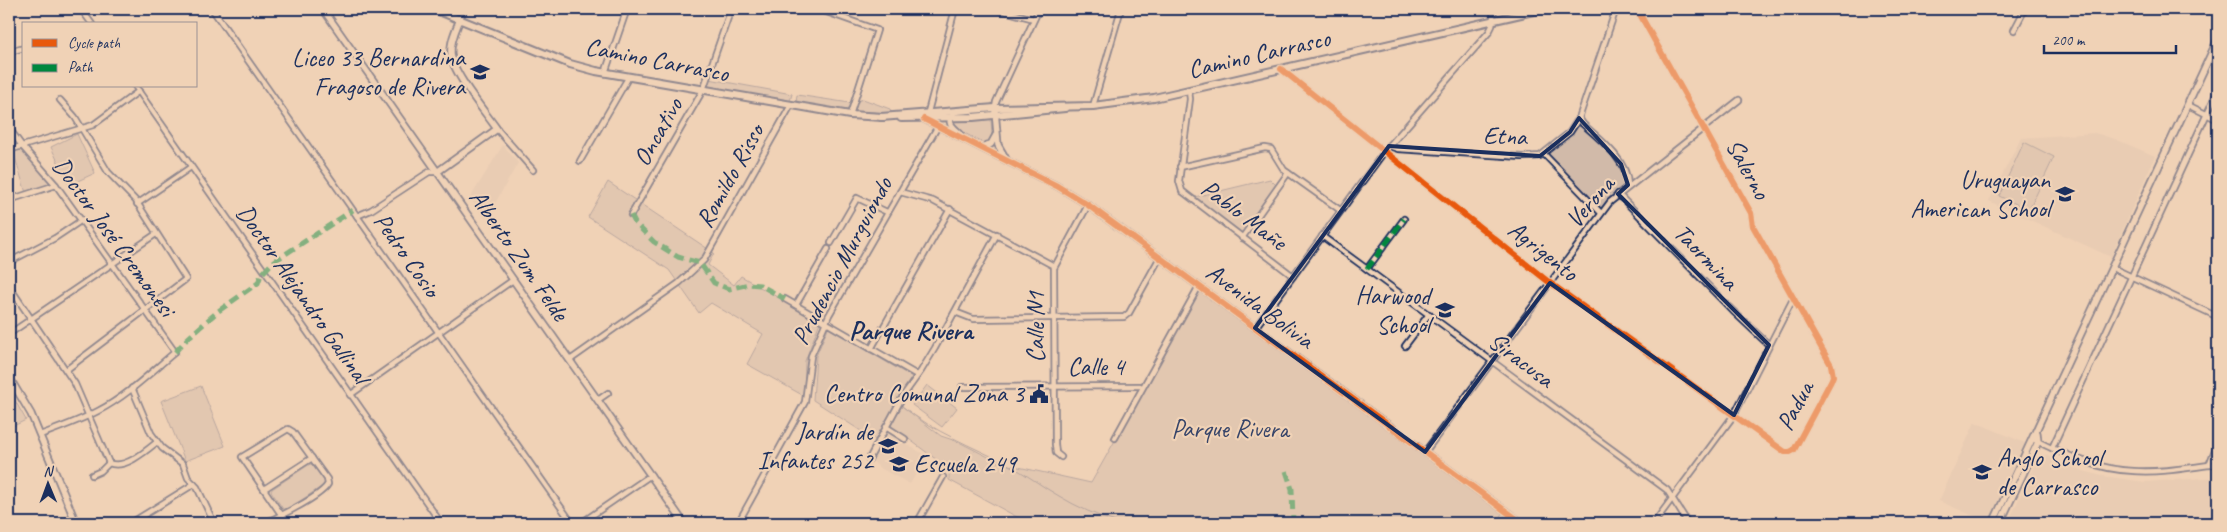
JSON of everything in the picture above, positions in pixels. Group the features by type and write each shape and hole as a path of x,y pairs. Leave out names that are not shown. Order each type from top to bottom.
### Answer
{"main road":[{"name":"Camino Carrasco","path":"434,9 570,64 605,73 791,105 881,117 973,110 995,111 1126,103 1544,9"},
{"name":"Camino Carrasco","path":"926,115 950,118 995,111"}],"street":[{"path":"81,9 91,22"},
{"name":"Pedro Cosio","path":"212,9 572,523"},
{"name":"Alberto Zum Felde","path":"323,9 684,523"},
{"path":"464,9 451,48 452,62 497,129 533,170"},
{"path":"605,73 627,9"},
{"name":"Oncativo","path":"631,215 703,90 731,9"},
{"path":"818,9 877,30 850,114"},
{"path":"926,115 955,9"},
{"path":"997,9 1034,20"},
{"path":"1007,160 999,149 996,133 996,102 1039,9"},
{"path":"1094,106 1121,9"},
{"path":"1255,328 1384,152 1489,32 1494,9"},
{"name":"Etna","path":"1389,146 1398,149 1522,157 1544,154 1570,132 1579,118 1616,9"},
{"name":"Salerno","path":"1637,9 1751,213 1753,226 1831,365 1833,376"},
{"path":"2014,30 2025,9"},
{"path":"2000,523 2035,440 2037,431 2218,39"},
{"path":"9,52 22,49"},
{"name":"Agrigento","path":"1281,69 1550,283 1785,452 1790,452"},
{"path":"580,161 628,78"},
{"name":"Doctor Alejandro Gallinal","path":"137,88 350,396 440,522"},
{"name":"Pablo Mañe","path":"1189,90 1190,99 1180,168 1180,187 1185,196 1292,276"},
{"path":"2052,448 2218,90"},
{"path":"9,150 93,124 139,91"},
{"path":"60,100 81,128 108,172 138,204 186,279 66,370"},
{"name":"Verona","path":"1425,452 1601,213 1628,185 1739,100"},
{"name":"Romildo Risso","path":"570,360 691,274 711,248 791,105"},
{"path":"2188,105 2218,120"},
{"name":"Camino Carrasco","path":"950,118 954,115 970,113 973,110"},
{"name":"Avenida Bolivia","path":"926,115 938,126 1063,189 1088,205 1522,523"},
{"name":"Avenida Bolivia","path":"950,118 952,126 964,139"},
{"path":"1579,118 1618,159 1626,175 1628,185"},
{"name":"Prudencio Murguiondo","path":"738,523 805,402 810,356 825,323 938,126"},
{"name":"Doctor José Cremonesi","path":"9,128 82,220 175,352 132,388"},
{"path":"357,216 372,210 429,172 437,172 497,129"},
{"path":"980,147 991,144 996,133"},
{"path":"1180,168 1267,148 1273,151 1284,170 1340,210"},
{"path":"1544,154 1601,213"},
{"path":"138,204 191,167"},
{"path":"1242,238 1288,173"},
{"path":"9,200 56,185"},
{"path":"900,192 933,201 1054,266"},
{"name":"Taormina","path":"1618,194 1769,345"},
{"path":"831,243 857,198 887,212"},
{"name":"Calle N1","path":"1061,456 1056,453 1055,444 1054,266 1088,205"},
{"path":"871,348 950,210"},
{"path":"1366,269 1404,219"},
{"path":"9,262 56,238 82,220"},
{"path":"9,334 156,234"},
{"path":"869,459 903,396 921,371 956,312 997,234"},
{"name":"Siracusa","path":"1322,236 1667,490 1688,523"},
{"path":"796,305 828,249"},
{"path":"956,312 970,319 1121,318 1127,316 1160,257"},
{"path":"2112,268 2218,317"},
{"path":"350,396 513,280"},
{"path":"9,286 78,390 109,463"},
{"path":"1115,438 1199,286"},
{"path":"1654,523 1734,415 1793,299"},
{"path":"785,300 917,375"},
{"path":"1405,346 1429,314"},
{"name":"Padua","path":"1790,452 1794,450 1833,376"},
{"path":"9,377 27,405 76,523"},
{"name":"Calle 4","path":"962,387 1140,386"},
{"path":"40,435 89,415 132,388 151,433 157,442 179,460 214,523"},
{"path":"598,400 608,393"},
{"path":"886,427 905,440"},
{"path":"266,523 282,515 317,493 328,484 312,458 293,432 288,429 242,457 282,515 287,523"},
{"path":"2035,440 2086,462 2133,472 2152,472 2218,464"},
{"path":"1993,523 2035,440"},
{"path":"109,463 118,465 157,442"},
{"path":"2209,466 2218,442"},
{"path":"264,489 312,458"},
{"path":"92,475 101,472 109,463"},
{"path":"581,523 651,475"},
{"path":"917,523 942,478"},
{"path":"132,523 194,484"},
{"path":"434,523 440,522"}],"highlighted area":[{"path":"1579,118 1621,164 1628,185 1618,194 1769,345 1734,415 1550,283 1425,452 1255,328 1389,146 1540,156 1570,132"}],"shaded area":[{"name":"Uruguayan American School","path":"2095,133 2115,139 2155,156 2111,257 1989,201 2021,138"},
{"path":"503,145 518,163 486,219 470,198"},
{"name":"Anglo School de Carrasco","path":"1975,422 2025,443 1990,523 1939,501"},
{"name":"Escuela 249","path":"886,432 927,456 910,484 880,468 870,459"},
{"path":"2046,455 2080,470 2102,476 2145,482 2218,477 2218,523 2008,523 2037,459"}],"green space":[{"path":"709,79 792,94 790,101 712,88 708,85"},
{"path":"797,95 850,103 847,111 796,102"},
{"path":"863,99 890,109 891,113 854,111 855,102"},
{"path":"991,118 992,138 991,141 985,144 955,128 953,121"},
{"path":"1579,126 1584,128 1610,152 1624,174 1626,183 1601,208 1548,155 1550,151"},
{"path":"77,134 95,173 69,185 51,147"},
{"path":"2024,142 2054,157 2029,210 1999,196"},
{"path":"19,149 48,179 49,183 47,186 26,193 13,151"},
{"path":"1270,179 1277,186 1242,233 1238,233 1191,198"},
{"path":"608,182 714,253 708,265 734,285 741,276 820,322 805,361 804,396 747,364 763,334 711,303 699,313 669,270 588,217"},
{"name":"Parque Rivera","path":"1200,290 1502,513 1497,523 1028,523 949,480 949,469 890,425 902,406 941,436 959,442 1000,463 1091,483"},
{"path":"828,328 912,377 875,440 813,400 816,356"},
{"path":"927,385 957,408 942,427 912,405"},
{"path":"201,386 225,446 185,461 161,401"},
{"path":"9,390 26,420 9,428"},
{"path":"310,464 313,465 325,482 324,485 288,509 283,509 271,491 272,489"}],"waterway":[{"path":"903,407 927,424 1014,468 1073,504 1118,523"}],"marked path":[{"path":"175,352 217,312 258,283 261,275 273,262 353,210"},
{"path":"631,215 635,223 654,242 678,257 700,263 714,283 729,289 749,284 760,285 785,299"},
{"path":"1367,269 1404,219"},
{"path":"1286,471 1292,489 1293,523"}],"cycle path":[{"path":"1281,69 1550,283 1785,452 1790,452 1794,450 1831,381 1833,376 1831,365 1753,226 1751,213 1637,9"},
{"path":"924,119 1057,186 1088,205 1522,523"}],"place":[{"name":"Liceo 33 Bernardina Fragoso de Rivera","path":"480,72"},
{"name":"Uruguayan American School","path":"2065,194"},
{"name":"Harwood School","path":"1445,310"},
{"name":"Centro Comunal Zona 3","path":"1039,394"},
{"name":"Jardín de Infantes 252","path":"888,446"},
{"name":"Escuela 249","path":"899,464"},
{"name":"Anglo School de Carrasco","path":"1982,472"}],"district":[{"name":"Parque Rivera","path":"911,330"}]}
